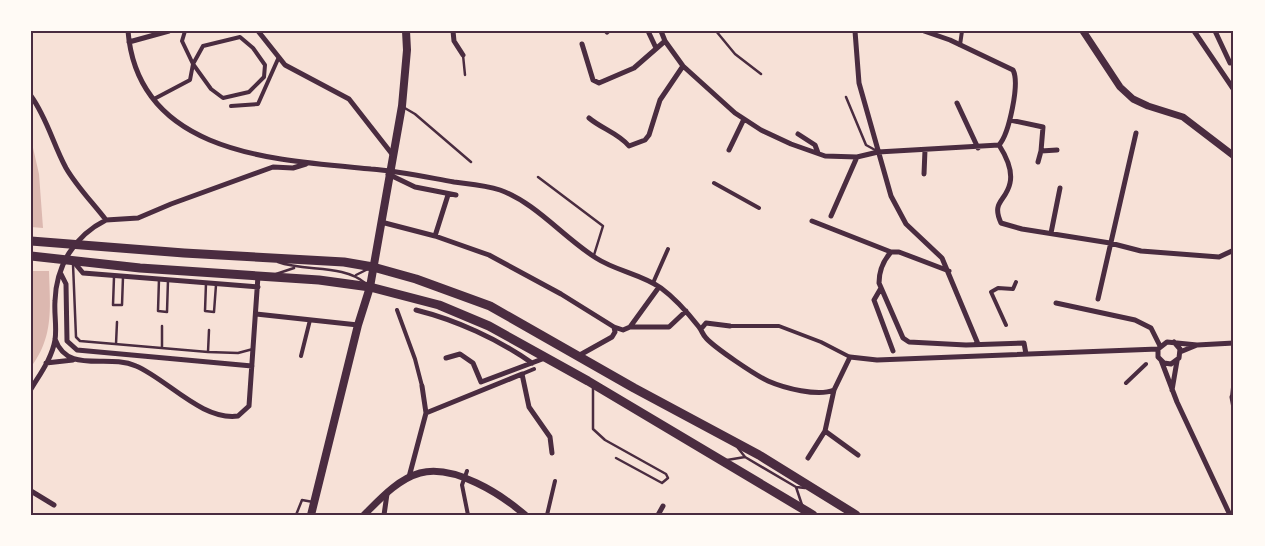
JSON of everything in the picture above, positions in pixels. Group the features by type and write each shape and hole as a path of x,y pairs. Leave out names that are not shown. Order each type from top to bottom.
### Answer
{"main road":[{"path":"311,515 358,325 370,287 402,106 407,50 406,31"},
{"path":"31,241 344,262 373,267 416,279 490,306 735,442 856,515"},
{"path":"31,256 270,276 370,287 439,305 489,326 593,384 814,515"}],"street":[{"path":"128,31 134,62 154,99 177,124 212,142 256,155 309,164 389,172 500,190 520,199 594,256 624,273 658,286 686,311 710,342 769,381 814,393 825,394 834,390"},
{"path":"129,42 169,31"},
{"path":"154,99 190,80 193,64 203,46 240,37 253,48 265,65 264,77 249,92 223,98 211,89 193,64 182,41 185,31"},
{"path":"258,31 278,59 294,72 349,99 392,154"},
{"path":"453,31 454,41 463,54"},
{"path":"648,31 656,48"},
{"path":"661,31 665,41 684,66 744,120 791,144 825,156 857,157 878,152 978,148 1000,145"},
{"path":"855,31 860,83 891,196 900,215 915,234 942,258 978,344"},
{"path":"924,31 960,45 1013,70 1015,83 1010,120 1000,145"},
{"path":"960,45 962,31"},
{"path":"1083,31 1120,87 1133,99 1148,106 1183,117 1234,156"},
{"path":"1194,31 1234,90"},
{"path":"1215,31 1230,63"},
{"path":"582,44 593,80 599,84 634,68 665,41"},
{"path":"231,106 258,104 278,59"},
{"path":"589,118 601,128 622,138 630,146 645,140 652,131 654,114 660,100 684,66"},
{"path":"31,96 43,113 53,143 67,169 106,220"},
{"path":"957,103 978,148"},
{"path":"729,150 744,120"},
{"path":"1010,120 1043,127 1038,162"},
{"path":"1098,299 1136,133"},
{"path":"798,134 815,145 818,153"},
{"path":"1000,145 1009,166 1010,182 997,206 997,213 1001,222 1022,229 1110,243 1141,251 1219,257 1234,250"},
{"path":"924,174 925,150"},
{"path":"1041,151 1057,150"},
{"path":"831,216 857,157"},
{"path":"73,360 61,352 56,339 55,301 58,278 64,262 82,235 106,220 138,218 273,167 293,168 309,164"},
{"path":"389,172 415,187 448,195 456,195"},
{"path":"714,183 759,208"},
{"path":"1051,233 1060,188"},
{"path":"435,236 448,195"},
{"path":"812,221 891,252 899,252 949,271"},
{"path":"381,222 435,236 500,260 614,327 623,330 630,327 670,328 686,311"},
{"path":"653,283 668,249"},
{"path":"891,252 885,259 879,273 881,288 900,333 908,342 1024,343 1026,354"},
{"path":"73,260 83,273 258,288"},
{"path":"61,274 66,284 67,341 77,350 252,366"},
{"path":"46,363 73,360 125,361 138,366 211,412 235,416 246,410 249,406 258,276"},
{"path":"1006,325 991,292 998,288 1012,289 1017,280"},
{"path":"630,327 658,286"},
{"path":"881,288 874,300 895,358"},
{"path":"1056,303 1136,320 1151,328 1159,347 1160,360 1172,391 1230,515"},
{"path":"397,310 415,359 426,413 409,478"},
{"path":"416,310 440,316 462,325 519,354 532,363"},
{"path":"256,314 358,325"},
{"path":"301,356 310,320"},
{"path":"701,329 706,323 730,326 779,326 821,342 850,357 877,360 1102,353 1159,347 1167,342 1197,344 1234,343"},
{"path":"578,356 612,337 615,332 614,327"},
{"path":"31,388 46,363 56,339"},
{"path":"1172,391 1180,352 1174,342"},
{"path":"1180,352 1197,344"},
{"path":"446,358 460,354 473,362 481,382 545,358"},
{"path":"808,458 825,431 834,390 850,357"},
{"path":"1160,360 1167,364 1177,361"},
{"path":"1126,383 1146,364"},
{"path":"426,413 534,369"},
{"path":"522,374 529,407 550,437 552,453"},
{"path":"1234,378 1232,397 1234,408"},
{"path":"825,431 858,455"},
{"path":"467,471 462,485 468,515"},
{"path":"364,515 387,494 409,478 431,472 461,478 491,490 525,515"},
{"path":"547,515 555,480"},
{"path":"31,491 54,505"},
{"path":"384,515 387,494"},
{"path":"658,515 663,506"}],"lane":[{"path":"716,31 734,54 761,74"},
{"path":"463,54 465,75"},
{"path":"846,97 866,145 878,152"},
{"path":"402,106 415,114 471,162"},
{"path":"538,176 603,226 594,256"},
{"path":"264,257 294,268 356,275 373,267"},
{"path":"73,260 76,337 80,341 208,352 238,353 253,348"},
{"path":"270,276 294,268"},
{"path":"114,275 113,305 122,305 123,276"},
{"path":"356,275 370,287"},
{"path":"159,279 158,311 167,312 168,280"},
{"path":"206,283 205,311 214,312 216,284"},
{"path":"116,344 117,322"},
{"path":"162,326 162,348"},
{"path":"208,352 209,330"},
{"path":"593,384 593,429 605,440 666,474 668,478 662,483 616,458"},
{"path":"735,442 745,458 796,487 814,488"},
{"path":"720,461 745,458"},
{"path":"796,487 804,509"},
{"path":"296,515 302,500 314,502"}],"shaded area":[{"path":"31,139 39,174 43,228 31,227"},
{"path":"31,271 49,271 50,309 44,344 31,367"}]}
